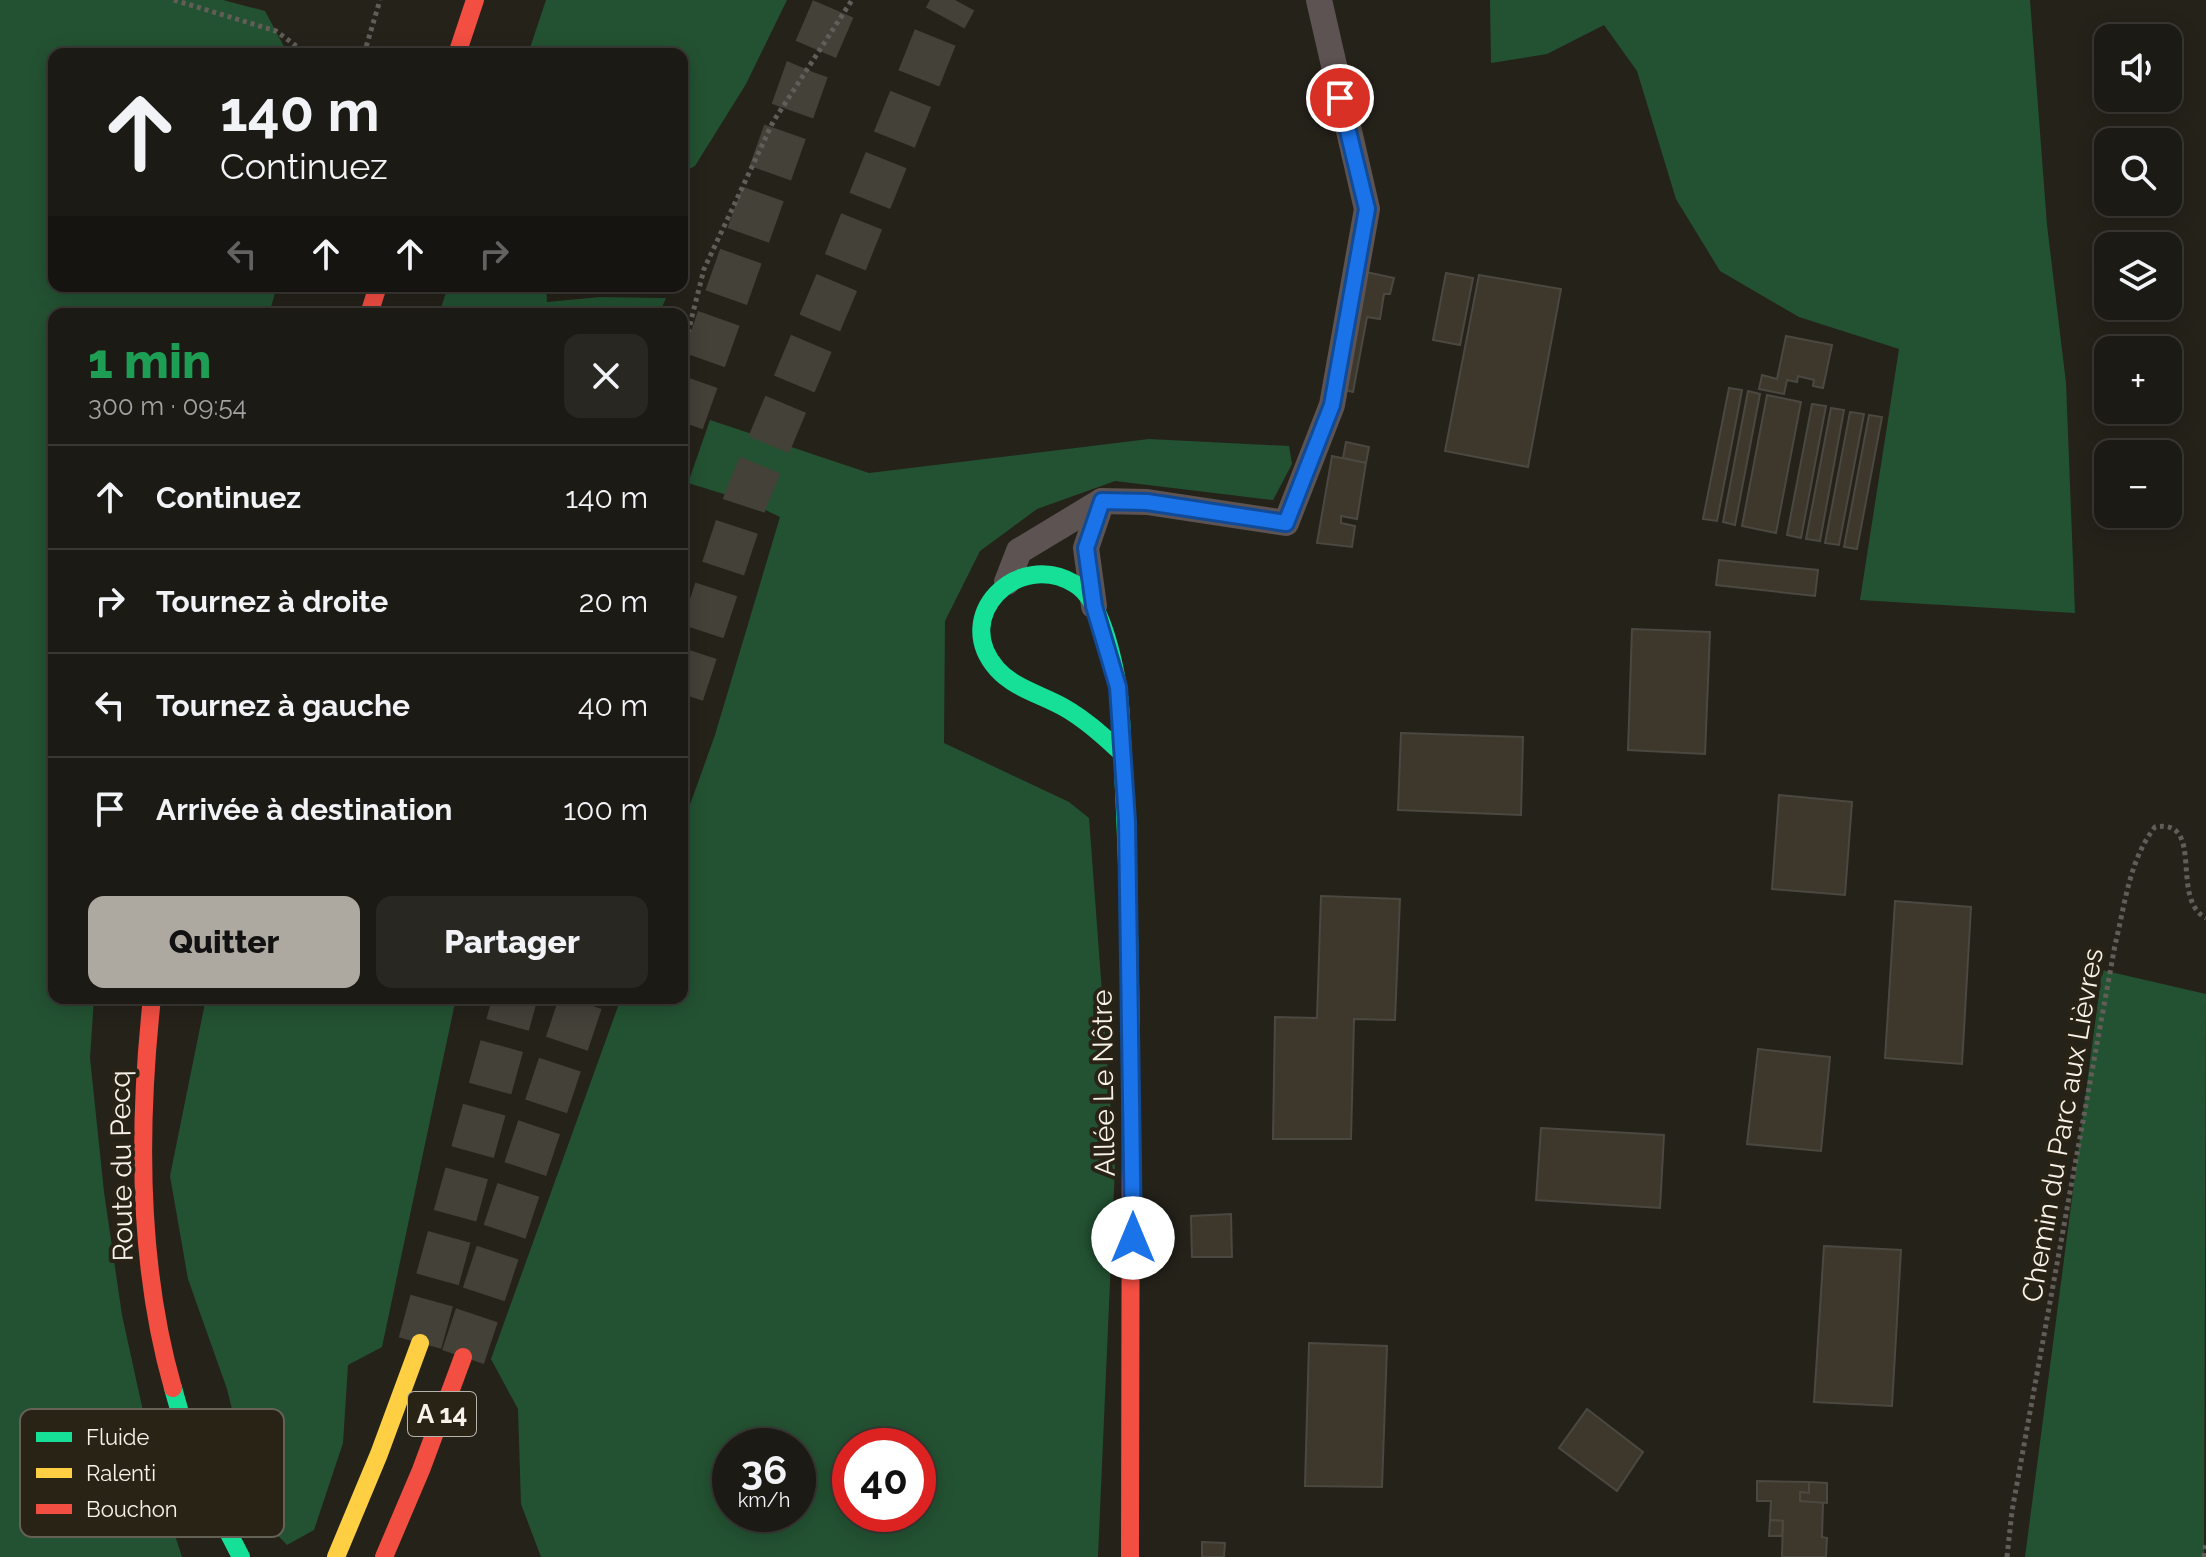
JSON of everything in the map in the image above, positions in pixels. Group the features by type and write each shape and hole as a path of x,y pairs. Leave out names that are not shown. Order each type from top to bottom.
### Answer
{"main road":[{"path":"459,48 475,0"},
{"name":"Allée Le Nôtre","path":"1007,582 1023,574 1057,574 1085,592 1094,606 1118,687 1127,821 1133,1167 1130,1557"},
{"path":"1007,582 993,596 984,614 981,633 985,653 996,670 1011,683 1075,714 1122,753"},
{"name":"Route du Pecq","path":"151,1004 143,1102 144,1209 156,1309 179,1409"},
{"name":"A 14","path":"336,1557 420,1343"},
{"name":"A 14","path":"384,1557 421,1470 463,1357"},
{"name":"Route du Pecq","path":"231,1537 241,1557"}],"street":[{"path":"1007,582 1019,551 1102,501 1147,502 1286,523 1332,405 1367,209 1319,0"},
{"path":"1094,606 1086,548 1102,501"}],"path":[{"path":"174,0 276,31 299,48"},
{"path":"366,48 380,0"},
{"path":"688,332 704,269 767,135 852,0"},
{"name":"Chemin du Parc aux Lièvres","path":"2007,1557 2012,1511 2115,945 2134,866 2144,841 2155,827 2167,825 2179,830 2185,841 2191,903 2197,913 2206,918"},
{"path":"2204,1557 2206,1543"}],"green space":[{"path":"0,0 223,0 265,11 285,48 48,48 48,292 275,292 271,308 48,308 48,1004 94,1004 90,1058 104,1192 122,1315 143,1409 20,1409 20,1537 176,1537 182,1557 0,1557"},
{"path":"546,0 787,0 746,84 695,166 688,170 688,48 530,48"},
{"path":"1490,0 2030,0 2047,225 2066,383 2075,613 1860,600 1899,349 1799,317 1720,271 1676,199 1637,71 1604,25 1547,54 1491,63"},
{"path":"446,292 546,292 547,302 600,297 666,298 662,308 441,308"},
{"path":"710,420 869,473 1149,439 1289,446 1292,464 1273,500 1115,481 1037,509 980,551 945,621 944,743 1069,802 1089,818 1115,1167 1098,1557 541,1557 521,1504 518,1409 491,1359 619,1004 688,1004 688,810 715,735 780,517 747,501 688,483"},
{"path":"2102,970 2206,994 2204,1557 2025,1557"},
{"path":"205,1004 455,1004 382,1347 348,1365 343,1443 314,1530 287,1545 279,1537 284,1537 284,1409 232,1409 188,1279 170,1176"}],"building":[{"path":"1366,272 1394,278 1390,294 1384,294 1380,319 1367,317 1353,392 1345,390"},
{"path":"1446,273 1473,278 1460,345 1433,340"},
{"path":"1479,275 1561,289 1528,467 1445,451"},
{"path":"1786,336 1832,345 1823,388 1813,386 1814,380 1798,376 1797,382 1787,380 1784,394 1759,389 1762,375 1777,379"},
{"path":"1729,388 1742,390 1717,521 1703,519"},
{"path":"1748,391 1760,394 1735,525 1723,522"},
{"path":"1767,395 1801,402 1776,533 1742,526"},
{"path":"1812,404 1826,406 1801,538 1787,535"},
{"path":"1831,408 1844,410 1820,541 1806,539"},
{"path":"1850,412 1864,414 1839,545 1825,543"},
{"path":"1869,415 1882,417 1857,549 1844,547"},
{"path":"1346,442 1369,447 1366,463 1343,458"},
{"path":"1332,456 1366,463 1357,519 1341,516 1341,523 1355,526 1352,547 1317,543"},
{"path":"1719,560 1818,570 1815,596 1716,585"},
{"path":"1632,629 1710,632 1705,754 1628,750"},
{"path":"1401,733 1523,737 1521,815 1398,810"},
{"path":"1779,795 1852,802 1845,895 1772,889"},
{"path":"1321,896 1400,899 1395,1020 1354,1019 1351,1139 1273,1139 1275,1017 1317,1018"},
{"path":"1895,901 1971,907 1962,1064 1885,1058"},
{"path":"1758,1049 1830,1057 1821,1151 1747,1144"},
{"path":"1541,1128 1664,1135 1660,1208 1536,1200"},
{"path":"1231,1214 1232,1257 1192,1257 1191,1216"},
{"path":"1824,1246 1901,1250 1892,1406 1814,1402"},
{"path":"1309,1343 1387,1346 1382,1487 1305,1486"},
{"path":"1587,1409 1643,1452 1617,1491 1559,1448"},
{"path":"1757,1481 1809,1482 1809,1493 1800,1492 1800,1501 1823,1502 1822,1537 1827,1538 1826,1557 1782,1557 1783,1521 1770,1520 1771,1501 1757,1501"},
{"path":"1809,1482 1827,1483 1827,1503 1800,1501 1800,1492 1809,1493"},
{"path":"1770,1520 1783,1521 1782,1536 1769,1536"},
{"path":"1202,1542 1225,1543 1224,1557 1202,1557"}],"tunnel":[{"path":"688,405 807,70 837,0"},
{"path":"688,676 746,499 937,33 955,0"},
{"path":"420,1343 513,1004"},
{"path":"463,1357 580,1004"}],"traffic: fast":[{"path":"1122,753 1073,713 1021,687 997,669 985,649 981,628 986,610 997,594 1013,582 1032,575 1053,575 1075,584 1092,603 1109,646 1122,726 1131,1044"},
{"path":"173,1388 179,1409"},
{"path":"231,1537 241,1557"}],"traffic: slow":[{"path":"336,1557 420,1343"}],"traffic: jam":[{"path":"459,48 475,0"},
{"path":"371,308 376,292"},
{"path":"151,1004 144,1095 144,1194 153,1292 173,1388"},
{"path":"1130,1557 1131,1044"},
{"path":"384,1557 421,1470 463,1357"}],"route":[{"path":"1133,1238 1127,821 1118,687 1094,606 1086,548 1102,501 1147,502 1286,523 1332,405 1367,209 1340,98"}]}
